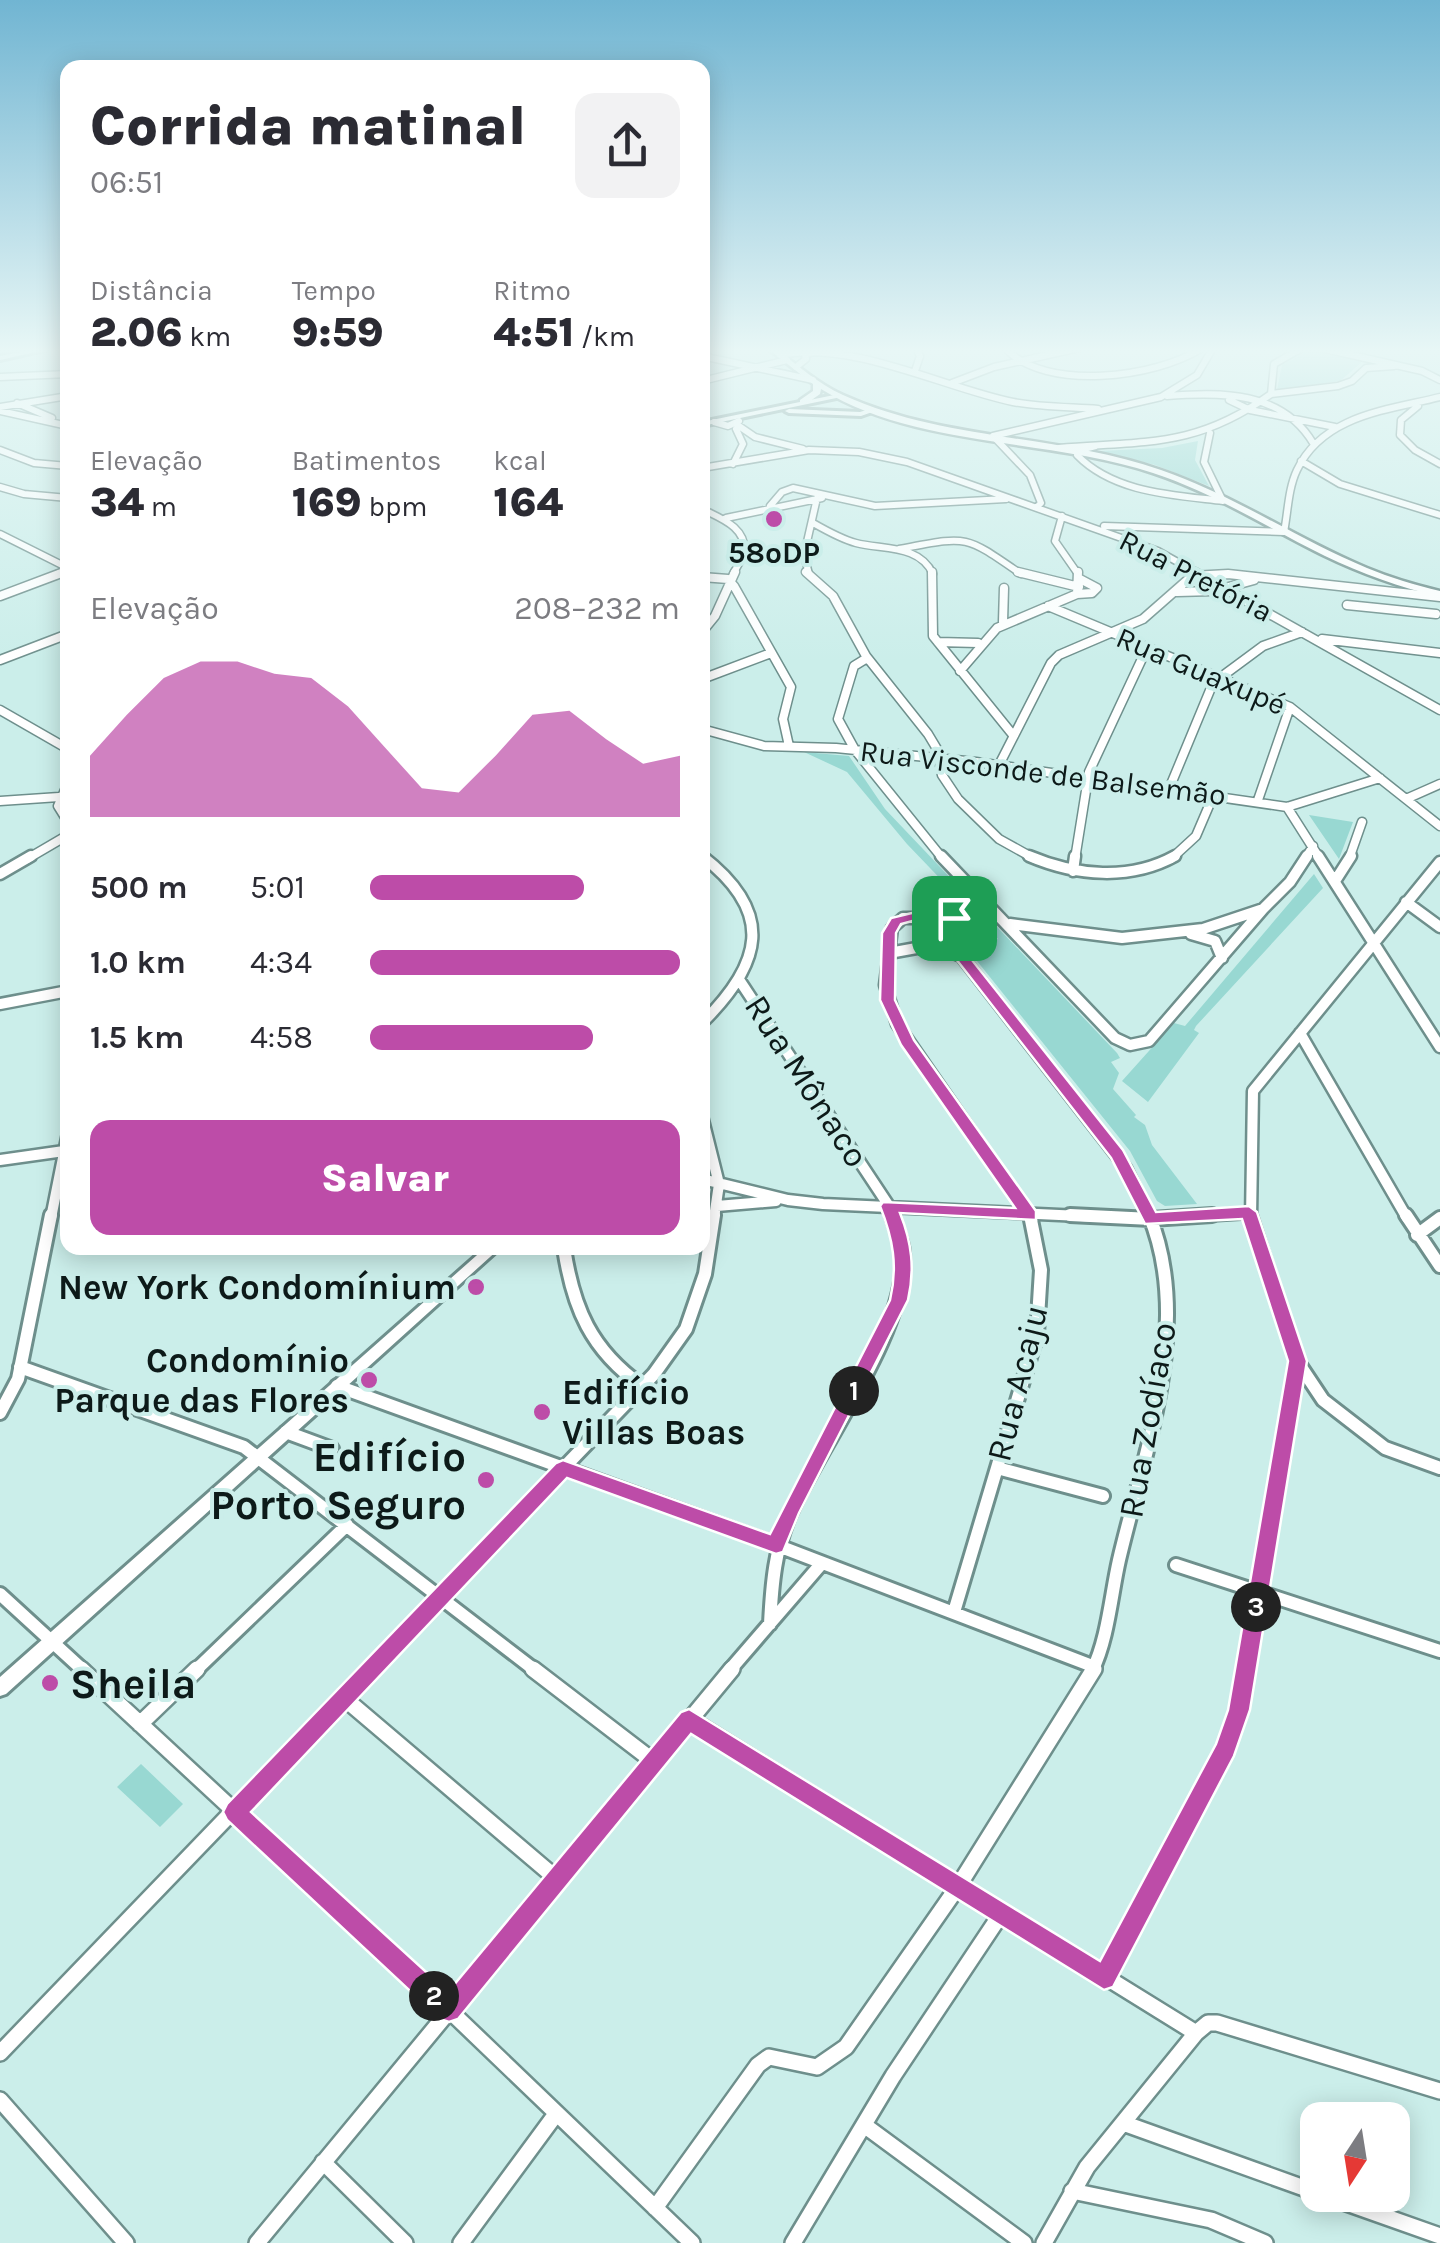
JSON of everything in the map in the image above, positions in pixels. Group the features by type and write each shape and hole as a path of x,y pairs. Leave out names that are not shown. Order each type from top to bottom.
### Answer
{"main road":[{"path":"1083,453 1156,471 1374,578 1440,596"}],"street":[{"path":"6,453 34,464 60,464"},
{"path":"732,464 737,453"},
{"name":"Rua Pretória","path":"710,467 794,453"},
{"name":"Rua Pretória","path":"837,453 892,458 1120,536 1227,588 1440,710"},
{"path":"1009,453 1030,474 1041,503 1038,507"},
{"path":"1077,453 1084,463 1124,482 1223,501"},
{"path":"1206,453 1204,462 1223,501"},
{"path":"1060,526 1168,525 1284,532 1301,461 1307,453"},
{"path":"1301,461 1329,480 1440,515"},
{"path":"0,487 60,497"},
{"path":"770,506 781,492 790,488 804,488 833,498"},
{"path":"726,518 817,498 891,507 986,493"},
{"path":"1014,499 1037,495"},
{"path":"817,498 803,566 835,599 867,658 936,746 943,776 999,840 1034,860 1073,871 1131,872 1180,855 1204,828 1214,794"},
{"path":"710,511 726,518 740,531 746,544 742,562 728,579 722,602 710,621"},
{"path":"1062,516 1055,541 1076,566 1079,587"},
{"path":"813,523 852,542 922,559 933,574 930,629 1013,734"},
{"path":"1120,536 1128,527"},
{"path":"0,534 35,548 60,564"},
{"path":"895,550 930,542 971,540 1024,576 1079,587"},
{"path":"922,559 930,542"},
{"path":"0,596 60,572"},
{"path":"999,765 1050,663 1071,648 1143,619 1200,574 1440,596"},
{"path":"710,577 728,579"},
{"path":"728,579 792,691 782,719 789,746"},
{"path":"1177,592 1227,588 1257,579"},
{"path":"960,671 978,643 1003,622 1048,606 1079,587"},
{"path":"1003,622 1004,588"},
{"path":"1386,593 1414,588"},
{"path":"1386,593 1388,609"},
{"path":"722,602 744,604"},
{"path":"1347,605 1436,614"},
{"name":"Rua Guaxupé","path":"1048,606 1290,707 1440,826"},
{"path":"710,612 717,612"},
{"path":"1169,789 1213,683 1263,646 1303,632"},
{"path":"0,660 60,637"},
{"path":"1314,638 1440,653"},
{"path":"938,642 978,643"},
{"path":"1073,871 1087,778 1147,648"},
{"path":"710,676 771,653"},
{"path":"867,658 854,666 838,719 856,750 934,848 1114,1038 1140,1045 1149,1040 1290,882 1313,846"},
{"path":"1258,800 1290,707"},
{"path":"0,710 60,745"},
{"name":"Rua Visconde de Balsemão","path":"710,731 764,746 939,758 1287,806 1380,778"},
{"path":"1406,799 1440,784"},
{"path":"0,802 59,797 60,809"},
{"path":"1287,806 1440,1047"},
{"path":"1336,881 1352,853 1362,822"},
{"path":"0,874 60,840"},
{"path":"1440,862 1251,1098 1249,1212 1297,1361 1324,1400 1385,1448 1440,1468"},
{"path":"710,864 740,893 754,929 751,955 740,981 710,1014"},
{"path":"1406,902 1440,927"},
{"path":"1007,924 1122,938 1184,933 1263,909"},
{"name":"Rua Zodíaco","path":"655,2208 729,2102 769,2057 814,2069 831,2063 846,2048 965,1890 1095,1668 1160,1382 1167,1291 1163,1256 1151,1219 1117,1154 961,956 954,918 916,916 896,921 889,933 889,953"},
{"path":"1184,933 1214,941 1222,958"},
{"path":"889,953 933,945 961,956"},
{"name":"Rua Acaju","path":"889,953 886,985 897,1024 1030,1215 1041,1270 1039,1317 954,1612"},
{"name":"Rua Mônaco","path":"740,981 889,1206 902,1240 904,1279 899,1300 776,1545 768,1577 770,1624"},
{"path":"0,1004 60,993"},
{"path":"1300,1033 1417,1235 1440,1266"},
{"path":"710,1148 719,1184 710,1243"},
{"path":"0,1160 60,1152"},
{"path":"0,1412 14,1390 20,1367 60,1171"},
{"path":"710,1181 788,1200"},
{"path":"718,1206 788,1200 1151,1219 1249,1212"},
{"path":"1417,1235 1440,1218"},
{"path":"0,1688 487,1255"},
{"path":"565,1255 571,1296 591,1338 622,1374 642,1386"},
{"path":"0,2053 642,1386 686,1329 697,1304 708,1255"},
{"path":"1104,1978 1226,1748 1239,1710 1297,1361"},
{"path":"20,1367 244,1447 347,1524 438,1600 654,1760"},
{"path":"337,1386 822,1562 1095,1668"},
{"path":"286,1432 332,1449"},
{"path":"997,1468 1103,1496"},
{"path":"140,1724 347,1524"},
{"path":"256,2243 822,1562"},
{"path":"1176,1565 1440,1651"},
{"path":"0,1594 449,2010 692,2243"},
{"path":"344,1698 557,1879"},
{"path":"689,1720 1196,2033"},
{"path":"794,2243 948,1986 997,1912"},
{"path":"1044,2243 1072,2191 1122,2124 1208,2023 1440,2091"},
{"path":"0,2100 126,2243"},
{"path":"461,2243 556,2114"},
{"path":"1122,2124 1300,2187"},
{"path":"864,2125 1024,2243"},
{"path":"324,2162 405,2243"},
{"path":"1072,2191 1210,2220 1265,2243"},
{"path":"1372,2212 1440,2236"}],"shaded area":[{"path":"1106,453 1196,453 1195,460 1209,486 1155,465"},
{"path":"804,752 849,756 885,809 1117,1053 1120,1058 1111,1062 1119,1073 1113,1089 1145,1125 1152,1145 1197,1204 1165,1206 1157,1201 1130,1151 977,961 971,946 998,939 907,844 847,772"},
{"path":"1309,815 1353,822 1339,859"},
{"path":"1314,874 1323,888 1196,1026 1194,1030 1199,1033 1148,1102 1122,1081 1174,1023 1185,1026"},
{"path":"141,1764 183,1804 160,1827 117,1787"}],"place":[{"name":"58ºDP","path":"774,519"},
{"name":"New York Condomínium","path":"476,1287"},
{"name":"Condomínio Parque das Flores","path":"369,1380"},
{"name":"Edifício Villas Boas","path":"542,1412"},
{"name":"Edifício Porto Seguro","path":"486,1480"},
{"name":"Sheila","path":"50,1683"}],"route":[{"path":"916,916 954,918 961,956 1117,1154 1151,1219 1249,1212 1297,1361 1239,1710 1226,1748 1104,1978 689,1720 449,2010 235,1812 563,1468 776,1545 899,1300 904,1279 902,1240 898,1221 889,1206 1030,1215 907,1041 888,1000 889,933 896,921 916,916"}]}
